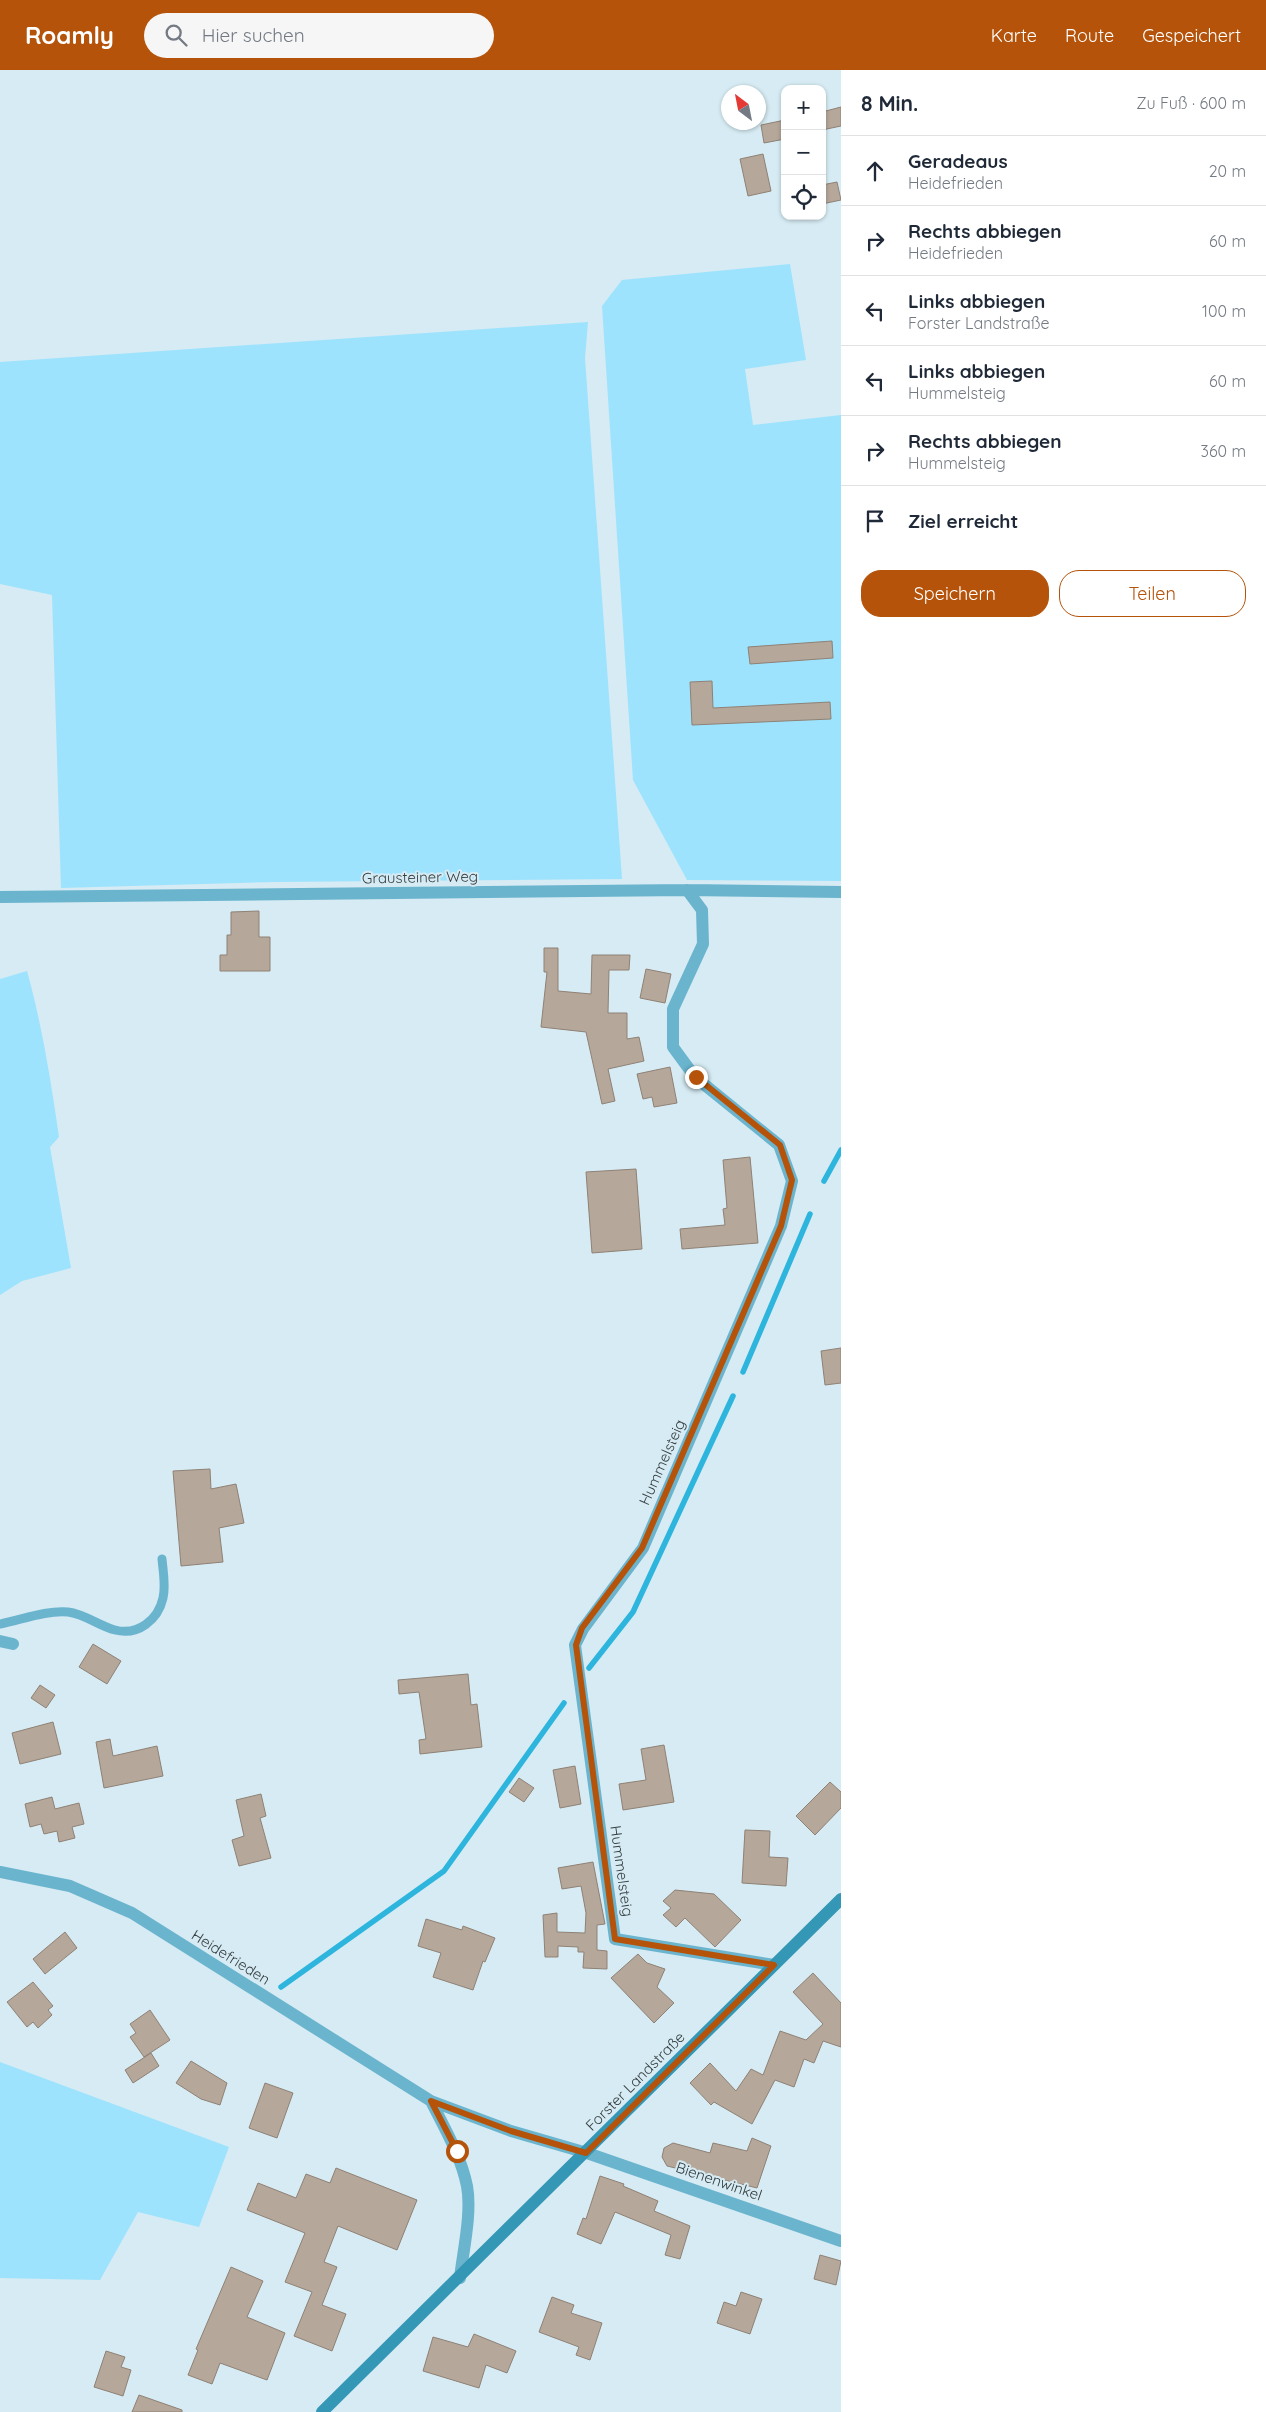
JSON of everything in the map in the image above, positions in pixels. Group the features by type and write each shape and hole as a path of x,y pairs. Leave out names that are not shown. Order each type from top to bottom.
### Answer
{"main road":[{"name":"Forster Landstraße","path":"322,2412 460,2278 841,1899"}],"street":[{"name":"Grausteiner Weg","path":"0,897 687,890 841,892"},
{"name":"Hummelsteig","path":"687,890 702,910 703,944 673,1009 673,1046 696,1077 780,1145 792,1180 781,1226 642,1548 582,1628 576,1645 615,1939 774,1965"},
{"path":"0,1641 13,1644"},
{"name":"Heidefrieden","path":"0,1872 70,1886 132,1913 431,2101 511,2131 586,2153"},
{"path":"431,2101 457,2151 467,2187 466,2228 460,2278"},
{"name":"Bienenwinkel","path":"586,2153 841,2241"}],"lane":[{"path":"0,1624 44,1614 68,1612 95,1620 114,1630 126,1632 140,1629 151,1622 164,1597 162,1559"}],"shaded area":[{"path":"790,264 806,360 745,369 753,425 841,415 841,881 687,880 633,780 602,306 622,280"},
{"path":"588,322 585,358 622,879 275,882 61,888 52,595 0,584 0,362"},
{"path":"27,971 42,1032 56,1116 59,1137 50,1147 71,1268 22,1281 0,1295 0,979"},
{"path":"0,2062 229,2147 199,2227 138,2212 100,2280 0,2278"}],"building":[{"path":"841,107 841,126 826,129 826,111"},
{"path":"781,121 781,140 764,143 762,130 766,130 766,124"},
{"path":"763,154 771,191 748,196 740,159"},
{"path":"837,182 841,200 826,203 826,184"},
{"path":"832,641 833,658 750,664 748,647"},
{"path":"712,681 713,708 830,702 831,719 692,725 690,682"},
{"path":"259,911 259,937 270,937 270,971 220,971 220,955 227,955 227,935 231,935 231,912"},
{"path":"544,948 558,948 558,991 591,994 592,955 630,955 629,970 609,970 608,1013 627,1013 627,1039 639,1037 644,1061 608,1069 615,1101 602,1104 586,1032 541,1027 547,972 544,972"},
{"path":"646,969 671,974 665,1003 640,998"},
{"path":"670,1067 677,1103 654,1107 652,1097 643,1099 637,1074"},
{"path":"750,1157 758,1243 682,1249 680,1229 725,1225 723,1209 727,1208 723,1160"},
{"path":"636,1169 642,1249 592,1253 586,1172"},
{"path":"841,1348 841,1383 825,1385 821,1351"},
{"path":"210,1469 211,1489 236,1484 244,1523 219,1528 223,1562 181,1566 173,1471"},
{"path":"93,1644 121,1661 107,1684 79,1667"},
{"path":"468,1674 471,1705 477,1704 482,1747 420,1754 419,1740 426,1739 419,1692 399,1694 398,1680"},
{"path":"40,1685 55,1695 46,1708 31,1698"},
{"path":"53,1722 61,1754 20,1764 12,1733"},
{"path":"110,1739 113,1756 157,1746 163,1776 104,1788 96,1742"},
{"path":"664,1745 674,1802 623,1810 619,1784 646,1780 641,1749"},
{"path":"575,1766 581,1804 560,1808 553,1770"},
{"path":"519,1778 534,1788 524,1802 509,1792"},
{"path":"830,1782 841,1792 841,1808 815,1835 796,1816"},
{"path":"261,1794 266,1816 260,1818 271,1858 239,1866 232,1840 244,1836 236,1800"},
{"path":"52,1797 55,1809 79,1803 84,1824 72,1827 75,1838 59,1842 57,1831 44,1834 41,1824 30,1827 25,1804"},
{"path":"745,1830 770,1831 769,1857 788,1858 786,1886 742,1883"},
{"path":"593,1862 605,1924 597,1925 597,1950 607,1951 607,1969 583,1968 584,1952 578,1952 578,1947 558,1946 558,1957 545,1957 543,1915 557,1913 557,1932 585,1933 586,1913 581,1886 562,1889 558,1868"},
{"path":"675,1890 714,1894 741,1920 715,1947 685,1918 676,1927 663,1915 671,1908 663,1901"},
{"path":"426,1919 462,1930 463,1926 495,1938 485,1962 483,1961 473,1990 433,1977 441,1953 418,1946"},
{"path":"65,1932 77,1948 45,1974 33,1959"},
{"path":"638,1954 647,1963 665,1969 657,1987 674,2003 654,2023 611,1978"},
{"path":"813,1973 841,2003 841,2047 823,2041 814,2063 804,2059 794,2087 775,2080 752,2124 714,2102 711,2105 690,2083 710,2063 736,2091 751,2069 763,2075 780,2031 806,2040 823,2024 793,1992"},
{"path":"33,1982 53,2006 48,2010 52,2015 38,2028 33,2022 27,2027 7,2002"},
{"path":"150,2010 170,2040 144,2057 130,2037 136,2033 130,2024"},
{"path":"151,2053 159,2066 133,2083 125,2070"},
{"path":"191,2061 227,2083 220,2105 201,2099 176,2083"},
{"path":"265,2083 293,2093 277,2138 249,2128"},
{"path":"752,2138 771,2146 757,2188 667,2166 662,2157 664,2148 673,2143 710,2153 713,2143 747,2151"},
{"path":"336,2168 417,2200 397,2250 338,2226 324,2262 337,2267 322,2305 346,2314 332,2351 294,2336 312,2292 285,2282 305,2233 247,2210 258,2183 296,2198 306,2174 330,2183"},
{"path":"600,2176 624,2184 623,2186 658,2201 654,2211 690,2226 680,2259 665,2255 671,2235 615,2212 601,2244 577,2234 583,2218 586,2219"},
{"path":"820,2255 841,2261 836,2285 814,2279"},
{"path":"231,2267 263,2281 247,2317 285,2333 267,2380 220,2363 212,2384 188,2375 198,2350 196,2349"},
{"path":"741,2292 762,2299 750,2334 717,2323 724,2302 736,2306"},
{"path":"552,2297 574,2305 571,2313 602,2323 590,2360 576,2355 579,2347 539,2332"},
{"path":"474,2334 516,2351 507,2373 486,2365 479,2388 423,2371 433,2337 468,2347"},
{"path":"106,2351 125,2357 121,2367 131,2370 123,2396 94,2387"},
{"path":"139,2395 182,2410 182,2412 132,2412"}],"waterway":[{"path":"824,1181 841,1150"},
{"path":"743,1372 810,1214"},
{"path":"589,1668 633,1612 733,1396"},
{"path":"281,1987 444,1871 564,1703"}],"route":[{"path":"457,2151 431,2101 511,2131 586,2153 774,1965 615,1939 576,1645 582,1628 642,1548 715,1383 781,1226 792,1180 780,1145 696,1077"}]}
